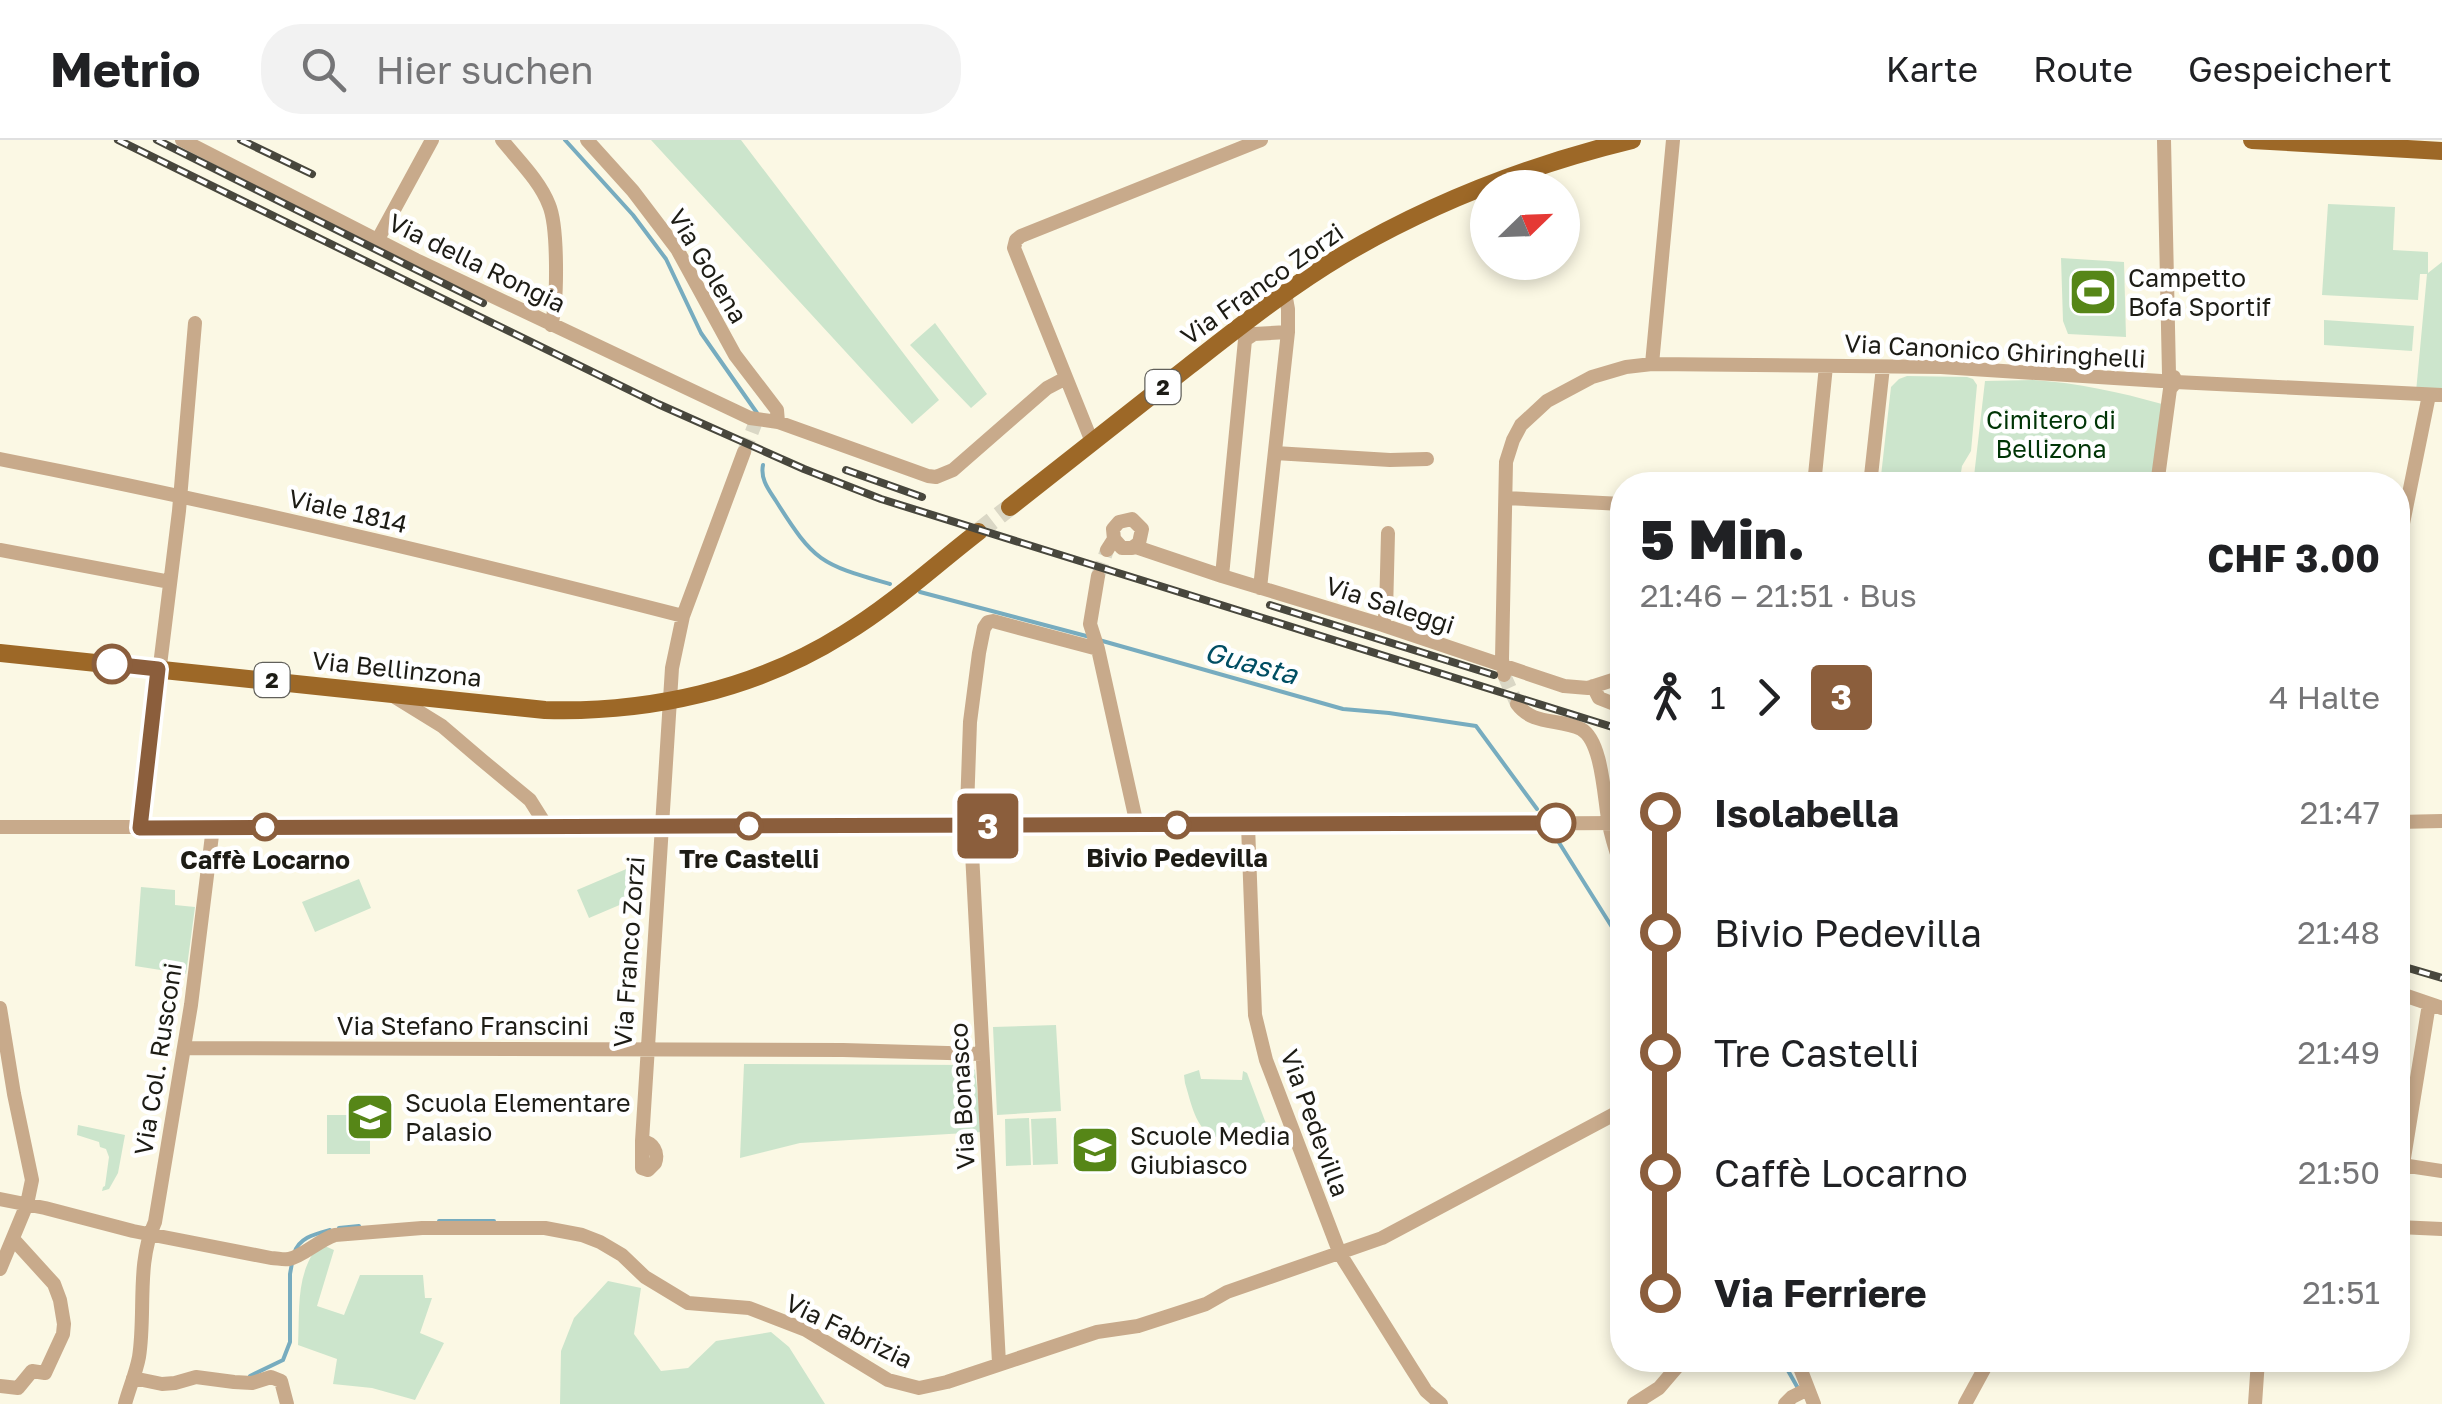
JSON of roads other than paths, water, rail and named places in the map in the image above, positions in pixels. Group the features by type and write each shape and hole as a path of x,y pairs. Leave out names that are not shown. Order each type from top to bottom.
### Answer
{"main road":[{"name":"Via Franco Zorzi","path":"1010,507 1285,293 1345,254 1428,210 1514,173 1632,140"},
{"path":"2252,140 2441,150"},
{"name":"2","path":"669,702 754,677 825,645 866,620 978,532"},
{"name":"Via Bellinzona","path":"0,653 545,710 604,710 669,702"}],"street":[{"name":"Via della Rongia","path":"182,140 377,241 755,422 778,422"},
{"path":"377,241 432,140"},
{"path":"502,140 544,194 552,212 555,296 551,325"},
{"name":"Via Golena","path":"586,140 633,191 677,248 736,355 777,410 778,422"},
{"path":"1092,442 1014,248 1016,240 1261,140"},
{"path":"1652,364 1673,140"},
{"path":"2159,472 2169,382 2164,140"},
{"path":"1260,588 1288,332 1285,293"},
{"path":"140,828 180,496 195,323"},
{"path":"1222,576 1245,340 1254,334 1288,332"},
{"name":"Via Canonico Ghiringhelli","path":"1503,670 1506,462 1521,425 1537,409 1592,377 1652,364 1982,368 2436,395"},
{"name":"Via Canonico Ghiringhelli","path":"1815,472 1826,366"},
{"path":"1871,472 1883,367"},
{"path":"778,422 936,477 953,470 1047,388 1066,378"},
{"path":"2410,500 2436,395"},
{"path":"669,702 684,616 744,452"},
{"path":"1275,453 1427,459"},
{"name":"Viale 1814","path":"0,459 457,558 684,616"},
{"path":"1506,498 1610,503"},
{"name":"Via Saleggi","path":"1136,546 1142,539 1142,530 1132,520 1115,525 1111,545 1136,546 1383,625 1503,670 1564,686 1594,686 1599,698 1610,702"},
{"path":"1383,625 1388,533"},
{"path":"0,550 170,582"},
{"path":"1098,576 1090,624 1138,825"},
{"name":"Via Bonasco","path":"1000,1364 967,809 970,722 979,652 988,622 1097,646"},
{"path":"1594,686 1610,681"},
{"path":"385,692 442,726 530,800 548,826"},
{"name":"Via Franco Zorzi","path":"642,1142 669,702"},
{"path":"1517,704 1530,716 1578,728 1590,738 1610,800"},
{"path":"512,826 526,814 526,805 517,789"},
{"path":"2410,814 2442,821"},
{"path":"0,827 1610,822"},
{"name":"Via Pedevilla","path":"1248,825 1252,966 1258,1032 1266,1060 1340,1254 1424,1388 1441,1404"},
{"name":"Via Col. Rusconi","path":"124,1404 139,1358 141,1296 184,1048 212,828"},
{"path":"2410,997 2436,1006 2410,1128"},
{"path":"0,1008 32,1180 27,1204 0,1269"},
{"name":"Via Stefano Franscini","path":"184,1048 648,1048 982,1054"},
{"name":"Via Fabrizia","path":"0,1200 272,1258 293,1257 335,1235 440,1228 564,1231 600,1242 688,1304 749,1308 819,1338 897,1384 919,1388 1096,1332 1138,1326 1206,1304 1227,1292 1382,1238 1610,1116"},
{"path":"2410,1166 2442,1171"},
{"path":"2410,1227 2442,1230"},
{"path":"0,1386 18,1388 32,1371 45,1374 63,1334 54,1284 14,1240"},
{"path":"1634,1404 1659,1388 1673,1372"},
{"path":"1798,1372 1800,1398"},
{"path":"1966,1404 1983,1372"},
{"path":"2255,1404 2257,1372"},
{"path":"133,1378 175,1384 196,1377 252,1383 271,1377 281,1381 286,1404"}],"waterway":[{"name":"Guasta","path":"565,140 633,215 666,259 701,333 757,413"},
{"path":"763,465 768,488 811,549 834,565 890,584"},
{"name":"Guasta","path":"920,592 1090,637"},
{"name":"Guasta","path":"1099,640 1343,709 1476,726 1537,809"},
{"name":"Guasta","path":"1553,833 1610,924"},
{"path":"439,1221 494,1221"},
{"path":"339,1228 359,1226"},
{"path":"294,1254 303,1240 330,1230"},
{"path":"250,1376 283,1360 290,1342 292,1263"},
{"name":"Guasta","path":"1789,1372 1799,1390"}],"tunnel":[{"path":"744,452 755,424"},
{"path":"978,532 1010,507"},
{"path":"1098,576 1107,550"},
{"path":"1504,675 1517,704"}],"railway":[{"path":"118,140 658,404 804,469 881,499 1610,726"},
{"path":"157,140 483,303"},
{"path":"241,140 312,174"},
{"path":"846,470 922,497"},
{"path":"1270,605 1494,675"},
{"path":"2410,969 2442,978"}],"place":[{"name":"Campetto Bofa Sportif","path":"2093,292"},
{"name":"Bivio Pedevilla","path":"1177,825"},
{"name":"Tre Castelli","path":"749,826"},
{"name":"Caffè Locarno","path":"265,827"},
{"name":"Scuola Elementare Palasio","path":"370,1117"},
{"name":"Scuole Media Giubiasco","path":"1095,1150"}],"park label":[{"name":"Cimitero di Bellizona","path":"2051,434"}]}
